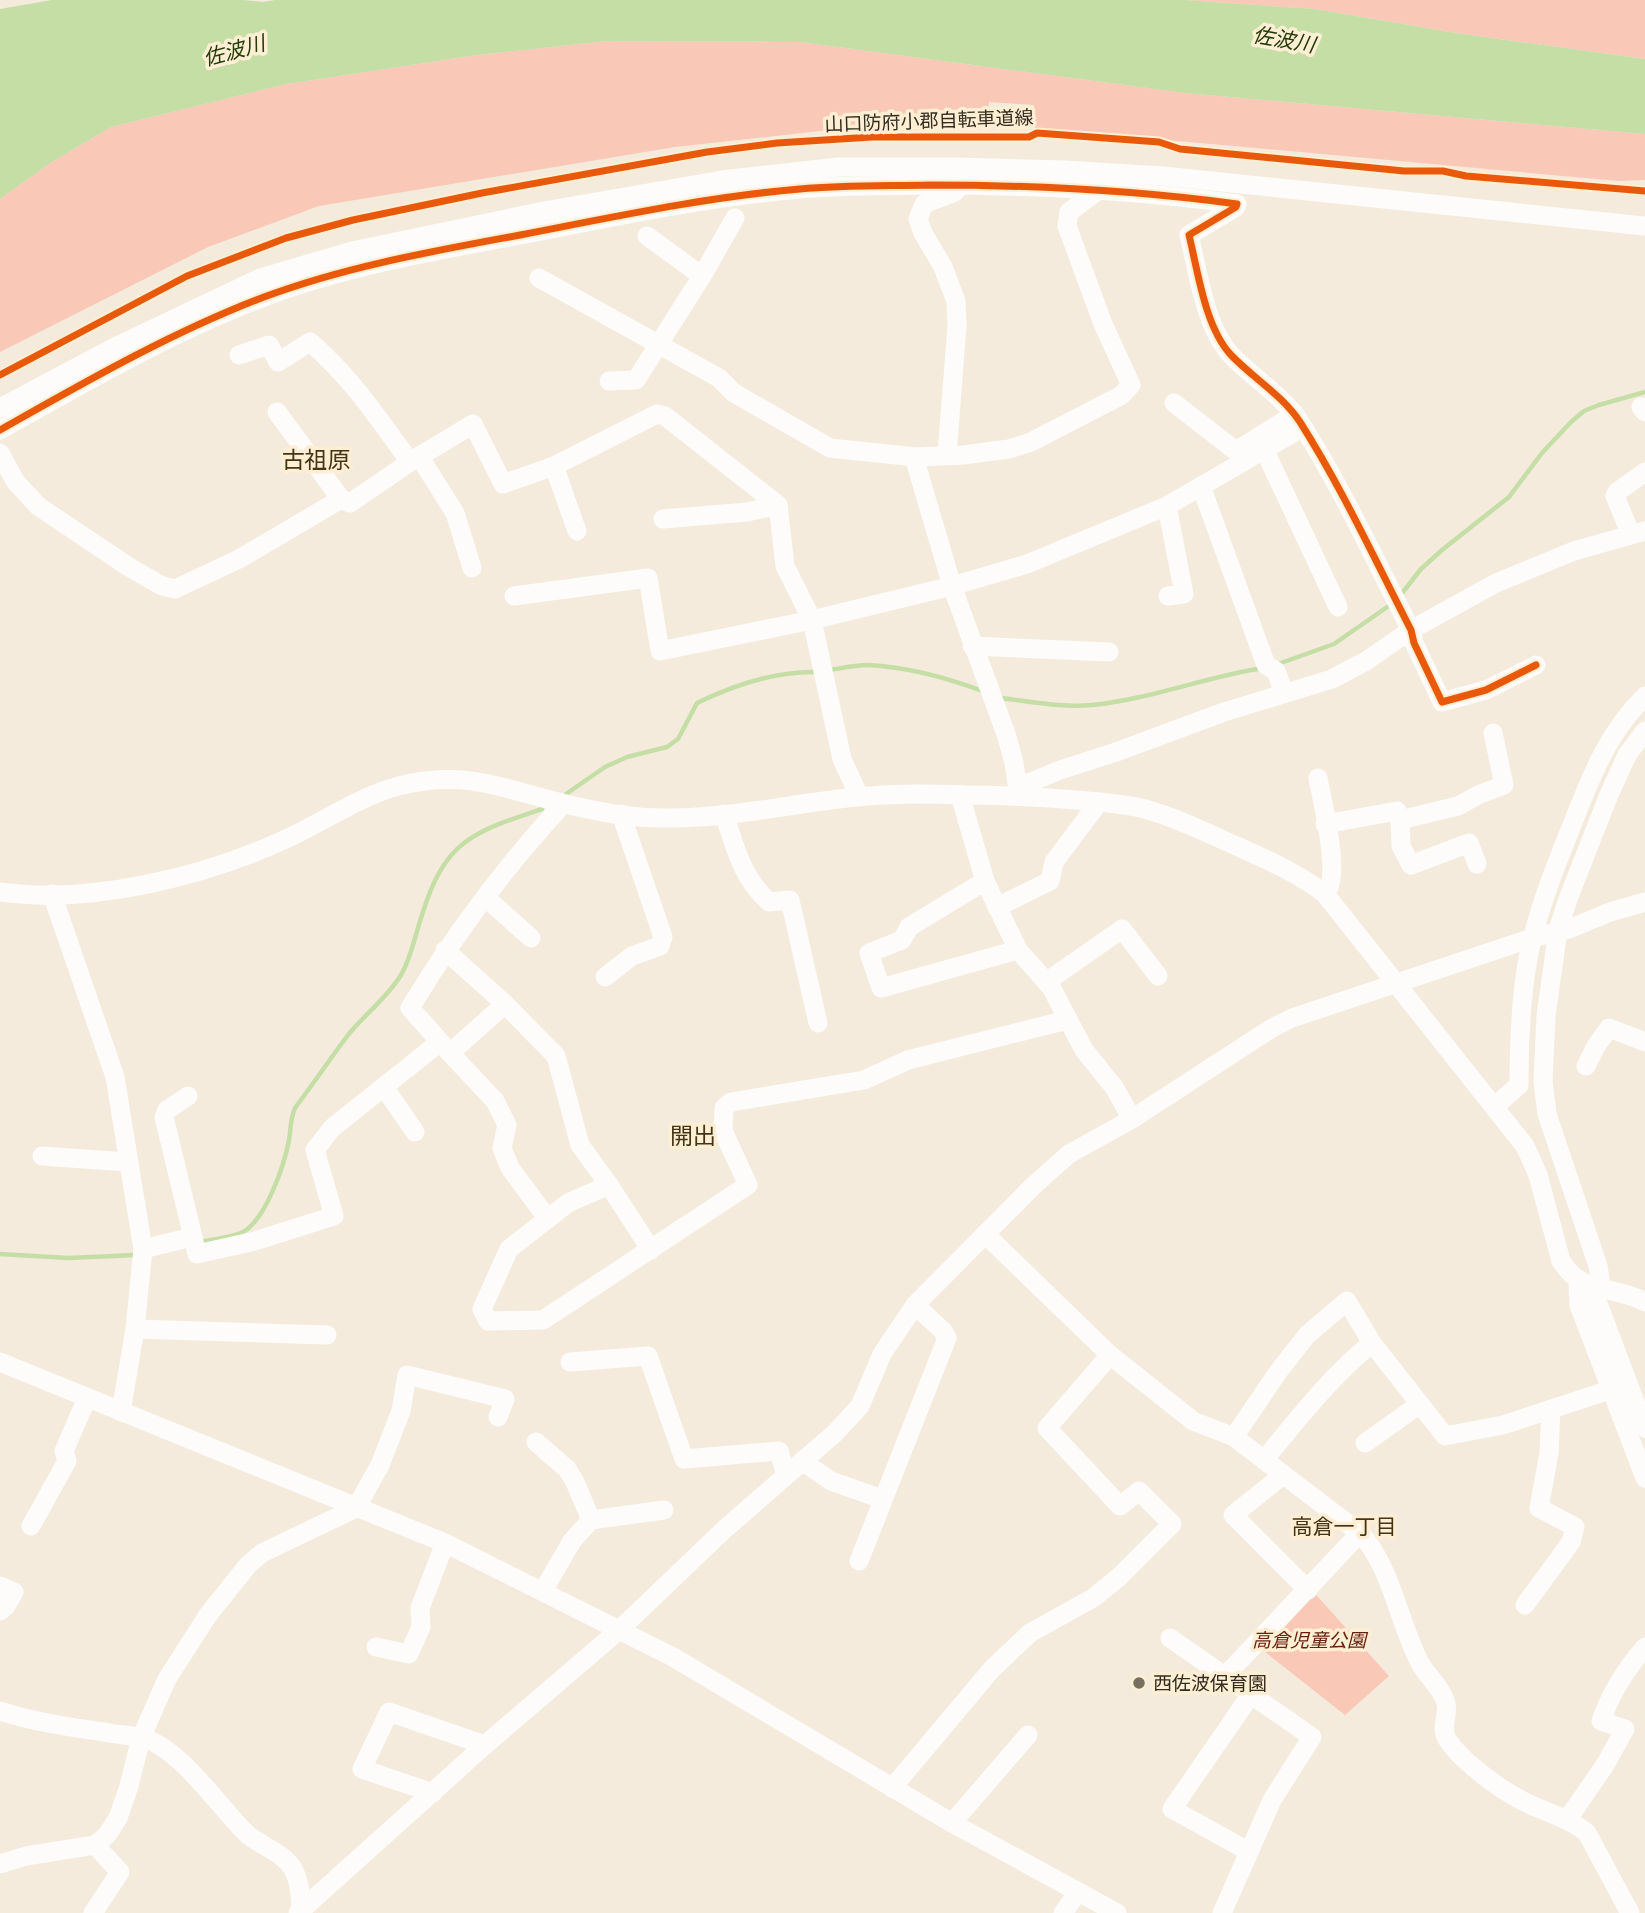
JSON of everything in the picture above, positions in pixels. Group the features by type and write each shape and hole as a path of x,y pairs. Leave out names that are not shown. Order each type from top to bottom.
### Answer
{"street":[{"path":"0,408 117,345 260,278 352,250 544,211 722,180 839,167 1064,170 1177,178 1645,226"},
{"path":"947,455 957,326 956,301 943,267 918,219 924,204 955,192 960,185"},
{"path":"0,430 176,336 263,297 335,273 590,221 717,199 802,188 1030,185 1100,189 1237,204 1236,208 1189,235 1216,335 1231,355 1262,381 1299,421 1331,475 1411,630 1414,643 1442,702 1486,690 1536,665"},
{"path":"539,278 719,378 734,393 830,448 916,457 1009,449 1031,442 1122,395 1130,385 1102,324 1067,226 1069,212 1100,189"},
{"path":"609,381 636,380 735,218"},
{"path":"647,236 702,276"},
{"path":"239,355 269,345 278,362 310,342 333,362 455,513 472,568"},
{"path":"1174,403 1236,451 1299,421"},
{"path":"277,412 341,499 350,503 414,459 473,424 503,484 554,466 657,414 665,416 778,505 785,566 812,620 842,759 859,796"},
{"path":"514,596 648,578 660,651 812,620 952,586 1027,564 1167,506 1264,449 1299,421"},
{"path":"1264,449 1338,607"},
{"path":"0,453 15,481 38,506 129,567 162,586 175,589 239,559 341,499"},
{"path":"916,457 952,586 1007,737 1019,791"},
{"path":"554,466 577,531"},
{"path":"1019,791 1060,769 1116,752 1224,712 1332,679 1366,661 1411,630 1496,583 1574,551 1638,533 1615,496 1645,472"},
{"path":"1201,486 1266,665 1276,671 1284,693"},
{"path":"663,519 747,512 778,505"},
{"path":"1167,506 1184,594 1168,596"},
{"path":"972,646 1109,652"},
{"path":"1495,1106 1519,1085 1525,992 1532,938 1543,901 1592,774 1608,740 1626,715 1645,696"},
{"path":"1645,731 1627,755 1608,797 1567,900 1558,930 1546,1016 1543,1081 1548,1114 1598,1266 1597,1301 1645,1478"},
{"path":"1400,820 1458,806 1504,785 1493,733"},
{"path":"1318,778 1332,879 1330,890 1325,894"},
{"path":"0,892 52,894 121,889 250,856 318,825 377,792 409,784 468,779 563,804 621,814 671,818 724,814 859,796 916,793 960,795 1019,791 1141,808 1193,826 1306,880 1325,894 1343,914 1394,983 1525,1146 1538,1175 1561,1261 1578,1282 1579,1305 1620,1387 1645,1428"},
{"path":"960,795 985,881 1018,950 1051,987 1084,1050 1114,1087 1132,1119"},
{"path":"997,907 1050,881 1054,862 1099,802"},
{"path":"548,1219 510,1168 502,1149 507,1125 495,1101 410,1008 445,950 530,839 563,804"},
{"path":"1325,824 1397,811 1401,846 1411,865 1469,843 1477,864"},
{"path":"605,977 632,956 660,946 663,937 621,814"},
{"path":"724,814 742,866 753,887 769,902 790,900 818,1023"},
{"path":"985,881 909,927 902,940 869,953 881,988 1018,950"},
{"path":"52,894 115,1077 143,1249 135,1329 121,1412"},
{"path":"485,897 531,938"},
{"path":"300,1912 485,1745 618,1631 726,1528 835,1433 860,1406 882,1354 915,1305 1069,1154 1132,1119 1272,1028 1292,1018 1645,902"},
{"path":"1046,982 1122,929 1158,976"},
{"path":"445,950 505,1004 556,1056 580,1145 650,1250"},
{"path":"188,1096 167,1110 164,1117 197,1255 255,1241 334,1216 315,1150 332,1128 384,1087 445,1048 505,1004"},
{"path":"609,1185 568,1203 509,1249 482,1309 488,1321 543,1320 748,1185 723,1131 724,1108 731,1102 864,1080 908,1060 1067,1020"},
{"path":"1586,1066 1609,1028 1645,1042"},
{"path":"384,1087 415,1132"},
{"path":"43,1156 127,1162"},
{"path":"985,1234 1110,1354 1193,1421 1234,1437 1360,1532 1387,1579 1421,1663 1446,1704 1446,1738 1491,1780 1520,1800 1576,1824 1587,1833 1630,1913"},
{"path":"143,1249 192,1237"},
{"path":"1578,1282 1634,1296 1645,1302"},
{"path":"1234,1437 1307,1335 1348,1301 1372,1343 1445,1436 1503,1425 1620,1387"},
{"path":"859,1561 947,1338 915,1305"},
{"path":"135,1329 327,1335"},
{"path":"1264,1460 1321,1390 1348,1362 1372,1343"},
{"path":"892,1787 992,1669 1030,1633 1093,1598 1118,1578 1172,1524 1139,1491 1120,1506 1047,1429 1110,1354"},
{"path":"570,1363 648,1356 684,1459 779,1451 786,1475"},
{"path":"1,1364 445,1543 543,1591 673,1657 952,1823 1117,1913"},
{"path":"0,1864 26,1856 95,1845 107,1835 117,1818 129,1786 141,1738 167,1679 208,1615 248,1565 262,1553 356,1508 380,1465 401,1411 407,1375 505,1399 498,1417"},
{"path":"31,1526 67,1461 64,1451 87,1398"},
{"path":"1365,1443 1420,1404"},
{"path":"1525,1605 1571,1542 1575,1527 1539,1508 1549,1453 1551,1410"},
{"path":"536,1442 567,1469 591,1520"},
{"path":"802,1461 831,1481 882,1499"},
{"path":"1283,1475 1233,1515 1308,1590"},
{"path":"543,1591 572,1541 591,1520 664,1510"},
{"path":"1226,1675 1360,1532"},
{"path":"376,1647 409,1654 421,1627 420,1608 445,1543"},
{"path":"0,1586 14,1592 0,1611"},
{"path":"1170,1638 1312,1737 1272,1800 1222,1913"},
{"path":"1567,1820 1605,1766 1625,1729 1601,1721 1609,1698 1625,1671 1645,1647"},
{"path":"1248,1851 1172,1809 1252,1693"},
{"path":"0,1711 25,1719 141,1738 166,1751 207,1789 246,1833 293,1868 300,1888 300,1912"},
{"path":"433,1793 362,1769 389,1712 485,1745"},
{"path":"952,1823 1028,1735"},
{"path":"93,1913 120,1872 95,1845"},
{"path":"1063,1913 1078,1892"}],"green space":[{"path":"1185,0 1645,0 1645,59 1456,33 1315,9"},
{"path":"606,41 800,42 1185,93 1645,134 1645,180 1619,181 1035,128 1034,105 989,102 986,128 847,128 675,147 319,206 208,247 0,352 0,199 52,162 111,127 287,84 477,55"},
{"name":"高倉児童公園","path":"1310,1588 1389,1676 1345,1715 1253,1645"}],"water":[{"name":"佐波川","path":"52,0 1185,0 1315,9 1456,33 1645,59 1645,134 1185,93 800,42 606,41 477,55 287,84 111,127 52,162 0,199 0,9"}],"waterway":[{"path":"1399,597 1421,569 1509,497 1542,453 1584,411 1645,392"},
{"path":"1278,664 1334,644 1393,603"},
{"path":"830,670 863,665 898,668 985,692"},
{"path":"1000,698 1057,705 1092,705 1135,698 1263,668"},
{"path":"566,794 605,767 627,757 667,747 678,739 697,703 756,680 817,672"},
{"path":"200,1242 243,1232 259,1216 273,1191 283,1164 295,1108 348,1035 401,975 411,953 431,890 452,855 465,842 480,833 542,809"},
{"path":"0,1254 68,1258 136,1255"}],"cycle path":[{"name":"山口防府小郡自転車道線","path":"0,375 187,276 286,238 353,220 482,193 707,152 777,143 872,137 1029,137 1037,133 1159,142 1180,149 1404,171 1443,171 1466,176 1645,191"},
{"path":"0,430 162,342 230,311 295,286 423,253 660,208 800,189 929,185 1083,189 1237,204 1189,235 1204,298 1215,330 1231,355 1276,395 1300,422 1358,524 1411,630 1414,643 1442,702 1486,690 1536,665"}],"place":[{"name":"西佐波保育園","path":"1139,1683"}],"district":[{"name":"古祖原","path":"316,460"},
{"name":"開出","path":"693,1136"},
{"name":"高倉一丁目","path":"1344,1527"}]}
